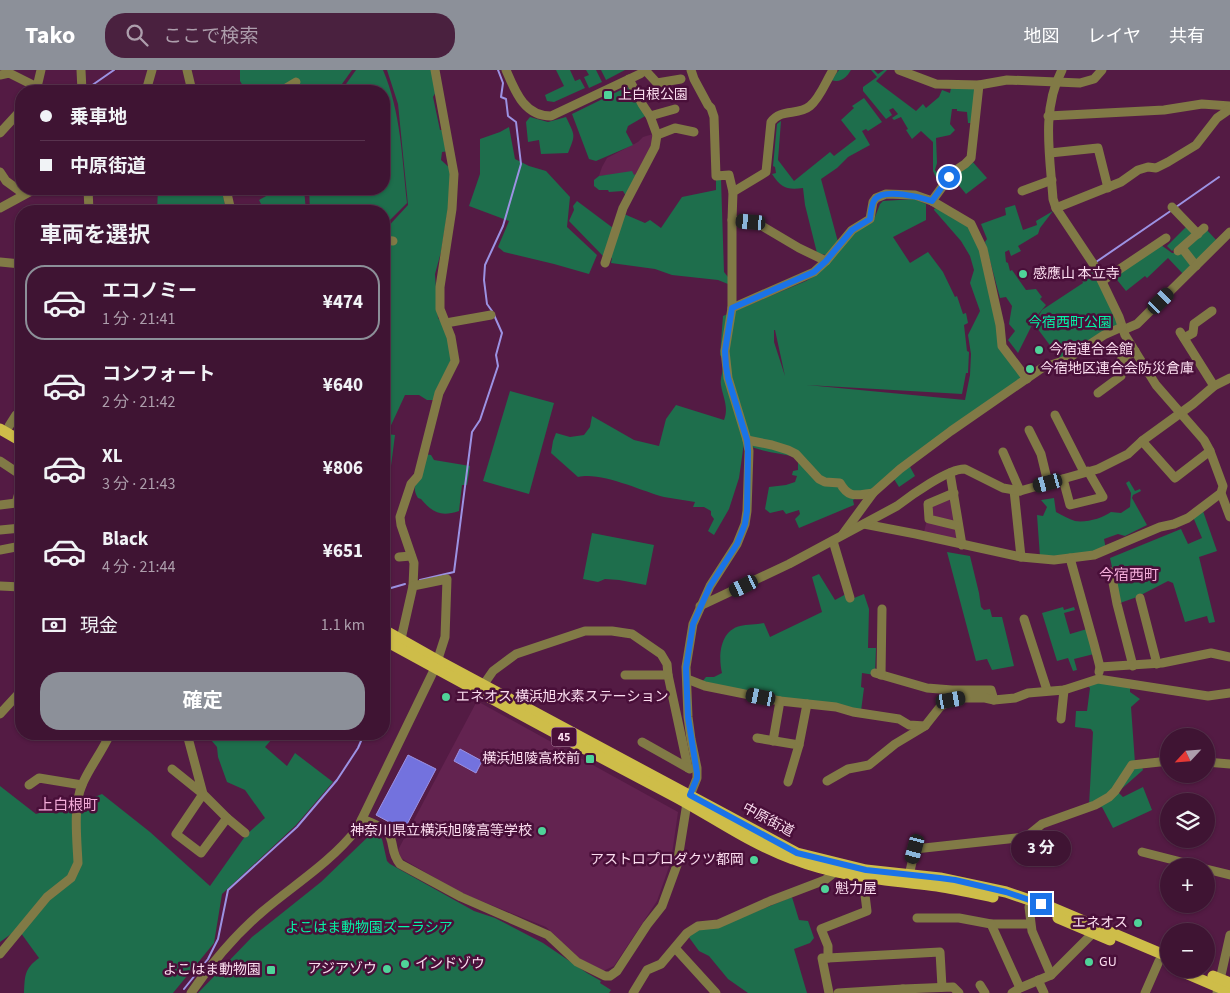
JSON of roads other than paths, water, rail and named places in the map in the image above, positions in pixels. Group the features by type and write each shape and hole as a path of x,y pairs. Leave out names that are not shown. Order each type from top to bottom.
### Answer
{"main road":[{"path":"3,425 15,430"},
{"path":"3,425 15,435"},
{"name":"中原街道","path":"390,633 436,664 691,801 797,853 937,886 1002,898 1160,959"},
{"name":"中原街道","path":"390,643 484,684 691,801"},
{"name":"中原街道","path":"705,808 764,847 794,860 835,872 867,878 940,878 1029,899 1160,958"},
{"path":"1201,978 1221,985"},
{"path":"1210,978 1230,992"}],"street":[{"path":"36,85 41,70"},
{"path":"81,70 82,85"},
{"path":"148,85 152,70"},
{"path":"187,70 191,85"},
{"path":"401,639 413,586 414,570 412,556 400,517 411,484 418,476 439,394 455,361 451,337 440,309 440,287 452,209 454,174 435,70"},
{"path":"506,70 525,106 530,111 543,116 556,115 645,70 657,83 681,79"},
{"path":"362,819 388,833 394,856 400,864 461,897 548,935 577,962 604,976 610,976 617,971 647,925 662,906 677,865 697,778 688,717 686,668 693,624 710,586 737,544 745,524 747,511 747,440 728,378 725,351 732,308 732,220 734,192 729,175 716,176 714,117 691,70"},
{"path":"734,192 766,172 771,122 774,117 809,107 833,70"},
{"path":"899,70 936,84 979,85 1007,80 1080,83 1098,76 1102,70"},
{"path":"1062,70 1055,83 1048,116 1053,199 1056,208 1083,246 1102,281 1122,329 1156,385 1204,440 1225,488 1230,516"},
{"path":"0,75 9,73 28,85"},
{"path":"605,263 623,208 655,147 657,135 650,116 629,79"},
{"path":"291,85 296,82"},
{"path":"932,201 953,172 971,158 979,85"},
{"path":"1048,116 1164,110 1202,104 1230,108"},
{"path":"1056,208 1121,182 1138,170 1148,167 1156,168 1168,162 1196,145 1217,118 1230,108"},
{"path":"650,116 675,110"},
{"path":"1,130 15,116"},
{"path":"657,135 675,128 694,132"},
{"path":"1050,154 1098,148 1108,188"},
{"path":"0,172 6,181 15,188"},
{"path":"1022,191 1052,180"},
{"path":"732,308 814,272 826,261 852,230 870,219 873,202 876,198 886,194 915,195 932,201 971,224 980,239 1000,325 1002,346 1027,379"},
{"path":"0,208 22,195"},
{"path":"1172,207 1201,231 1180,250 1196,266"},
{"path":"732,220 751,222 762,226 826,261"},
{"path":"842,535 873,493 900,469 951,431 1046,366 1066,360 1104,335 1137,324 1230,232"},
{"path":"1102,281 1164,242"},
{"path":"0,262 15,263"},
{"path":"1212,311 1194,324 1193,333 1182,335 1214,386"},
{"path":"446,323 491,315"},
{"path":"1098,394 1121,376 1121,360 1135,351"},
{"path":"700,606 833,541 959,469 1003,488 1017,490 1063,479 1114,462 1128,454 1142,441 1214,386 1230,378"},
{"path":"1055,415 1086,472 1103,497 1070,505 1063,479"},
{"path":"3,425 15,416"},
{"path":"1029,430 1041,454 1048,483"},
{"path":"747,440 772,445 796,454 819,479 825,482 840,483 845,492 855,496 873,493"},
{"path":"1142,441 1175,478 1210,451"},
{"path":"1003,452 1017,490 1021,557"},
{"path":"0,461 15,471"},
{"path":"950,473 962,545"},
{"path":"864,524 1021,557 1054,560 1094,555 1160,527 1174,524 1188,518 1225,488"},
{"path":"954,493 928,504 929,519 958,526"},
{"path":"0,505 15,503"},
{"path":"0,530 15,529"},
{"path":"833,541 850,598"},
{"path":"0,550 15,547"},
{"path":"399,558 412,556"},
{"path":"1070,558 1100,667 1098,679"},
{"path":"1111,572 1133,666"},
{"path":"191,993 213,964 248,924 342,847 358,828 436,664 445,636 447,579 413,586"},
{"path":"0,586 15,587"},
{"path":"1140,598 1157,664"},
{"path":"882,608 878,674 927,688 991,690 994,700"},
{"path":"1024,619 1047,690"},
{"path":"484,684 494,671 516,654 585,631 612,631 632,634 661,654 667,664 688,768"},
{"path":"1100,667 1157,664 1211,653 1230,657"},
{"path":"625,675 668,675"},
{"path":"687,679 705,686 780,701 836,707 853,712 899,719 909,725 925,726"},
{"path":"827,781 848,769 869,765 895,744 925,726 940,707 951,700 965,698 994,700 1015,698 1028,693 1064,690 1098,679 1208,696 1230,693"},
{"path":"1060,719 1064,690"},
{"path":"0,714 15,698"},
{"path":"773,741 780,701"},
{"path":"788,782 799,745 806,704"},
{"path":"757,738 799,745"},
{"path":"0,954 47,897 71,878 75,871 78,863 77,808 82,785 108,740"},
{"path":"189,740 203,794 176,834 201,853 227,818"},
{"path":"642,742 697,773"},
{"path":"908,879 915,849 1026,837 1042,824 1095,805 1109,797 1132,765 1160,762"},
{"path":"1215,763 1230,764"},
{"path":"172,768 245,833"},
{"path":"837,784 839,774"},
{"path":"29,785 39,778 82,785"},
{"path":"1142,852 1166,858"},
{"path":"1215,871 1230,875"},
{"path":"634,993 647,970 661,964 687,933 698,926 718,924 825,880 835,872"},
{"path":"828,958 828,946 821,929 867,910 867,878"},
{"path":"1029,907 1030,924 1051,975"},
{"path":"916,918 959,918 990,924 1030,924"},
{"path":"990,924 1016,990 1051,975 1092,933"},
{"path":"1221,985 1230,935"},
{"path":"675,948 711,991"},
{"path":"829,993 822,958 940,952 942,987"},
{"path":"1145,993 1160,970"},
{"path":"1038,980 1044,993"},
{"path":"838,993 953,987 959,993"}],"waterway":[{"path":"92,85 114,70"},
{"path":"492,311 487,304 484,280 485,265 503,226 521,164 516,122 508,116 506,99 501,97 503,83 498,70"},
{"path":"1176,207 1219,177"},
{"path":"1096,262 1172,210"},
{"path":"420,580 454,572 472,432 480,420 498,366 496,355 502,333 494,315"},
{"path":"390,588 405,584"},
{"path":"184,989 208,959 218,939 228,890 297,827 337,780 361,740"}],"place":[{"name":"上白根公園","path":"608,95"},
{"name":"感應山 本立寺","path":"1023,274"},
{"name":"今宿連合会館","path":"1039,350"},
{"name":"今宿地区連合会防災倉庫","path":"1030,369"},
{"name":"エネオス 横浜旭水素ステーション","path":"446,697"},
{"name":"横浜旭陵高校前","path":"590,759"},
{"name":"神奈川県立横浜旭陵高等学校","path":"542,831"},
{"name":"アストロプロダクツ都岡","path":"754,860"},
{"name":"魁力屋","path":"825,889"},
{"name":"エネオス","path":"1138,923"},
{"name":"GU","path":"1089,962"},
{"name":"インドゾウ","path":"405,964"},
{"name":"アジアゾウ","path":"387,969"},
{"name":"よこはま動物園","path":"271,970"}],"district":[{"name":"今宿西町","path":"1129,575"},
{"name":"上白根町","path":"68,805"}],"park label":[{"name":"今宿西町公園","path":"1070,323"},
{"name":"よこはま動物園ズーラシア","path":"369,928"}]}
